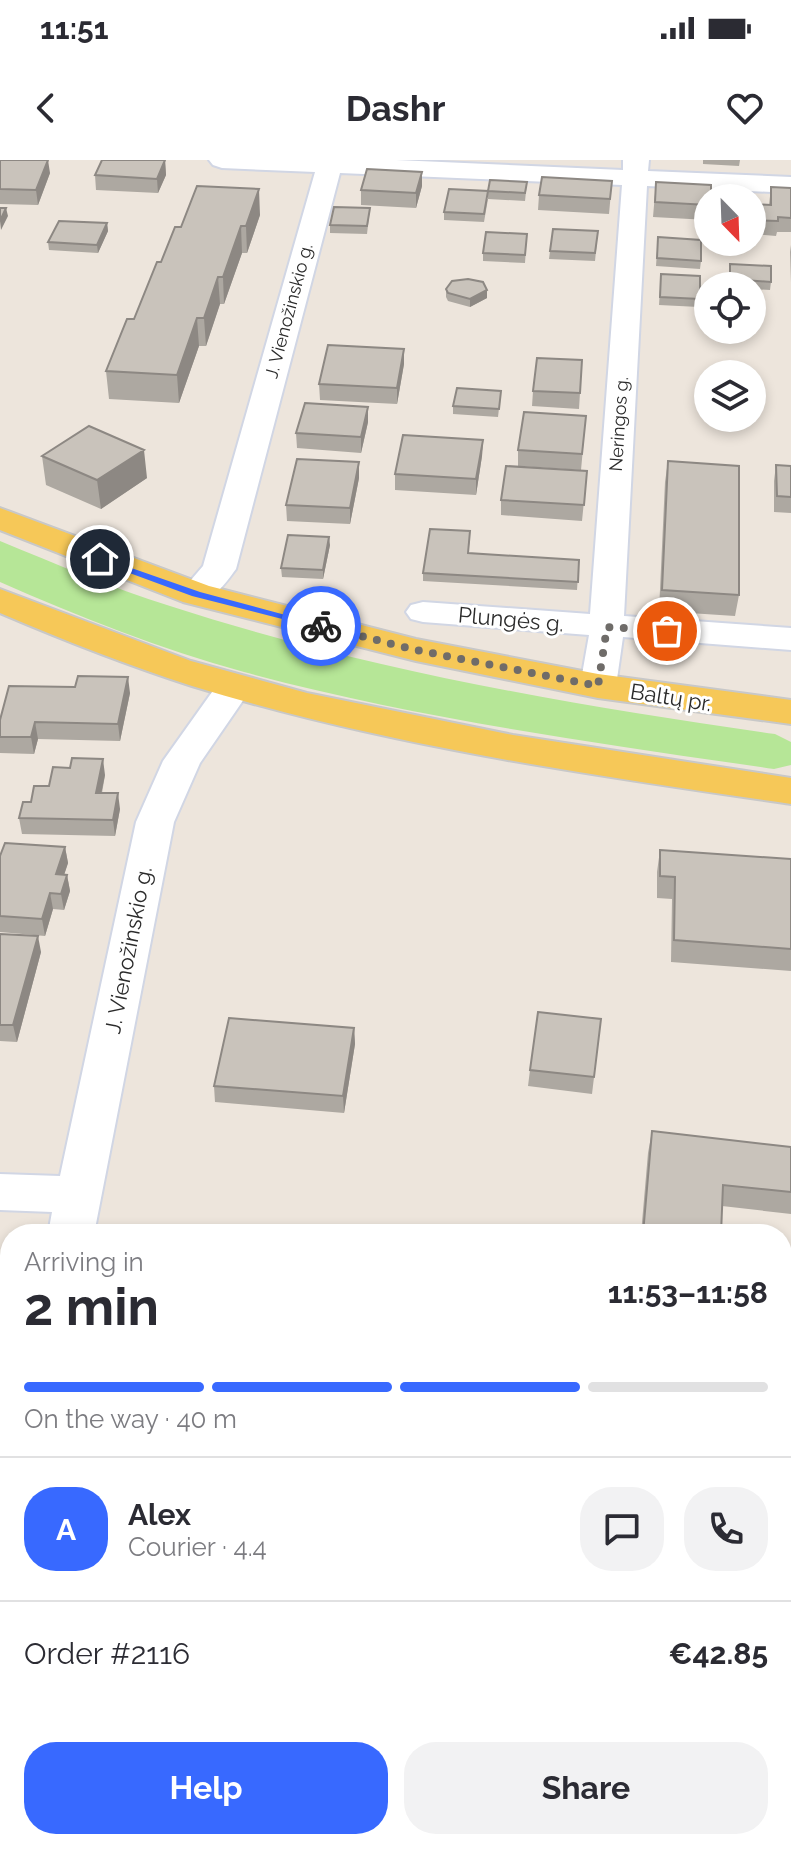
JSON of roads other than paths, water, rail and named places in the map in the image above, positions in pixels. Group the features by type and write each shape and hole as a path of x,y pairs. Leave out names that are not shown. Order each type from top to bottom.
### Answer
{"main road":[{"name":"Baltų pr.","path":"0,518 196,594 416,650 598,686 791,712"},
{"path":"0,600 95,640 235,686 377,722 564,758 791,791"}],"street":[{"path":"222,160 635,169 791,185"},
{"name":"J. Vienožinskio g.","path":"196,594 219,569 330,162"},
{"name":"Neringos g.","path":"598,686 607,627 635,169"},
{"name":"Plungės g.","path":"423,612 791,639"},
{"name":"J. Vienožinskio g.","path":"75,1215 155,822 182,761 235,686"},
{"path":"0,1192 75,1215"}]}
